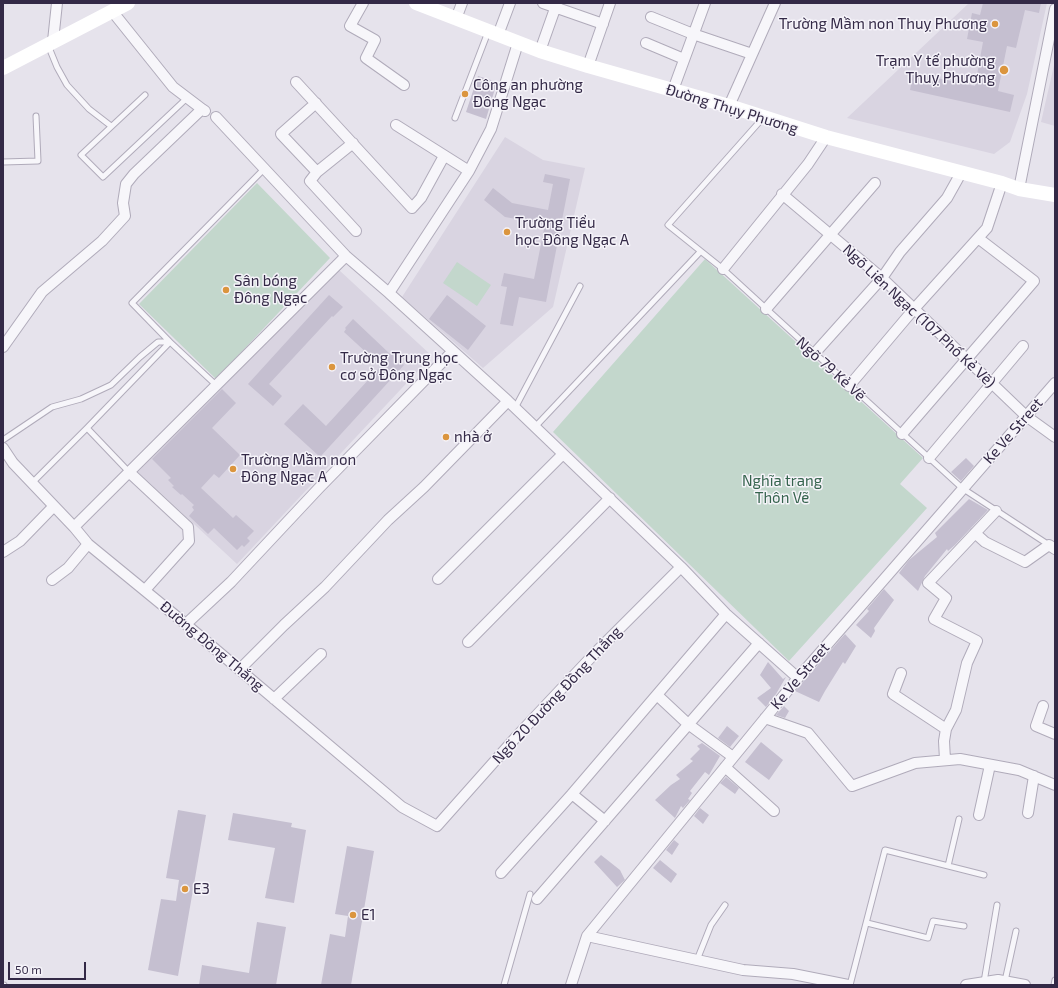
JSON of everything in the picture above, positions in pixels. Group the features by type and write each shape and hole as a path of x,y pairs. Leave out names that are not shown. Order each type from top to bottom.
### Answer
{"main road":[{"path":"3,68 50,42 128,3"},
{"name":"Đường Thụy Phương","path":"416,3 540,51 729,106 826,138 1002,183 1019,189 1055,195"}],"street":[{"path":"50,42 57,3"},
{"path":"362,3 350,26 375,40 366,58 404,85"},
{"path":"456,19 462,3"},
{"path":"493,33 510,3"},
{"path":"543,3 556,5 603,24"},
{"path":"588,66 610,3"},
{"path":"673,90 705,3"},
{"path":"729,106 775,3"},
{"path":"540,51 556,5"},
{"path":"1019,189 1055,10"},
{"path":"3,347 42,292 102,241 125,216 123,203 126,184 203,110 173,87 112,12"},
{"path":"651,17 693,34 752,54"},
{"path":"389,293 468,171 491,129 518,43"},
{"path":"646,43 684,59"},
{"path":"296,82 412,208 421,198 444,156"},
{"path":"316,104 281,134 317,172"},
{"path":"216,117 346,256 508,401 681,566 726,614 798,678"},
{"path":"396,125 468,171"},
{"path":"723,269 782,194 808,164 826,138"},
{"path":"353,143 317,172 310,181 356,231"},
{"path":"814,354 882,278 900,252 946,198 961,173"},
{"path":"849,386 914,309 987,228 1002,183"},
{"path":"766,309 875,184"},
{"name":"Ngõ Liên Ngạc (107 Phố Kẻ Vẽ)","path":"782,194 882,278 1026,416 1055,437"},
{"path":"902,434 1034,281 978,238"},
{"path":"74,527 346,256"},
{"path":"929,458 1023,346"},
{"path":"186,624 231,582 319,488 452,351"},
{"name":"Ke Ve Street","path":"571,985 587,936 798,678 1055,383"},
{"path":"240,669 325,587 388,520 424,487 508,401"},
{"name":"Đường Đông Thắng","path":"3,448 13,463 74,527 88,544 240,669 402,807 437,826"},
{"path":"438,579 563,454"},
{"path":"129,472 188,527 189,541 145,590"},
{"path":"468,642 610,498"},
{"path":"3,552 20,541 54,506"},
{"path":"945,760 944,741 946,729 956,710 967,663 978,641 934,619 946,598 928,583 996,511"},
{"path":"975,533 985,542 1025,562 1052,547"},
{"path":"52,580 68,568 88,544"},
{"name":"Ngõ 20 Đường Đồng Thắng","path":"437,826 512,741 591,657 681,566"},
{"path":"501,873 572,794 726,614"},
{"path":"534,897 605,821 759,643"},
{"path":"274,699 321,654"},
{"path":"901,673 893,694 946,729"},
{"path":"657,695 688,724 733,757"},
{"path":"1043,706 1036,726 1055,734"},
{"path":"765,718 808,733 852,786 915,763 960,759 1019,770 1055,785"},
{"path":"979,814 990,765"},
{"path":"725,767 774,811"},
{"path":"1028,813 1034,776"},
{"path":"572,794 605,821"},
{"path":"587,936 744,970 793,974 834,984 849,985"},
{"path":"966,985 998,980 1024,985"}],"lane":[{"path":"455,118 493,33"},
{"path":"50,42 56,67 67,85 89,109 111,126"},
{"path":"145,95 81,155 103,177 187,98"},
{"path":"3,162 38,161 36,116"},
{"name":"Ngõ 79 Kẻ Vẽ","path":"763,118 668,225 723,269 962,488 1052,547"},
{"path":"216,385 170,342 132,303 264,169"},
{"path":"535,427 700,252"},
{"path":"515,408 580,286"},
{"path":"3,440 52,407 82,399 111,385 158,342 170,342"},
{"path":"32,483 170,342"},
{"path":"87,428 129,472"},
{"path":"948,866 959,819"},
{"path":"849,985 885,850 984,875"},
{"path":"504,985 534,897"},
{"path":"697,960 711,925 725,905"},
{"path":"984,982 997,905"},
{"path":"866,923 928,938 933,921 964,926"},
{"path":"1005,981 1016,931"},
{"path":"1054,985 1055,980"}],"shaded area":[{"path":"969,3 1047,3 1027,94 1010,142 994,154 847,118"},
{"path":"1055,61 1055,126 1041,122"},
{"name":"Trường Tiểu học Đông Ngạc A","path":"505,137 543,160 585,168 553,307 483,368 402,297"},
{"path":"339,270 432,356 237,564 138,472 220,387"}],"green space":[{"name":"Sân bóng Đông Ngạc","path":"257,183 330,258 216,379 139,304"},
{"name":"Nghĩa trang Thôn Vẽ","path":"705,259 923,458 900,484 927,508 789,661 553,432"},
{"path":"457,262 491,285 477,306 443,283"}],"building":[{"path":"983,3 1041,3 1039,13 1025,10 1016,48 1007,46 998,91 1014,95 1010,112 910,90 913,73 975,86 983,42 967,39 972,13 980,15"},
{"path":"478,76 497,82 486,119 466,112"},
{"path":"545,174 570,179 546,302 519,297 513,326 500,324 507,287 501,286 504,273 534,279 545,224 505,217 484,200 493,188 512,203 548,210 553,184 543,182"},
{"path":"329,295 343,307 333,317 332,316 269,384 282,396 273,406 248,384"},
{"path":"447,295 486,326 468,350 429,319"},
{"path":"353,319 390,354 391,353 404,365 320,457 284,424 303,404 326,426 381,366 344,332 346,329 345,328"},
{"path":"222,389 236,403 212,428 240,455 219,478 214,474 201,488 233,518 236,515 254,531 247,538 250,541 244,547 242,545 237,550 214,528 208,534 189,516 194,510 192,507 194,505 172,487 174,486 168,480 171,478 152,459"},
{"path":"966,458 974,466 961,481 951,472"},
{"path":"969,499 988,510 955,545 948,551 947,549 925,576 918,591 899,573 909,560 937,537 935,533"},
{"path":"884,589 894,600 874,628 875,631 871,638 856,625 869,611 867,609"},
{"path":"845,634 856,646 845,664 843,662 819,702 795,691"},
{"path":"768,662 783,679 786,677 766,707 757,698 771,688 760,675"},
{"path":"784,706 789,711 785,718 776,715"},
{"path":"727,726 739,736 730,747 718,738"},
{"path":"761,742 783,760 769,780 745,762"},
{"path":"702,743 720,756 709,775 705,772 690,791 692,793 688,799 690,800 683,808 681,806 675,818 655,800 680,779 676,775 693,761 690,759 700,749 697,746"},
{"path":"726,777 739,788 735,794 720,783"},
{"path":"700,808 709,815 703,824 694,816"},
{"name":"E3","path":"178,810 206,815 178,976 148,970 161,899 176,901 179,880 166,878"},
{"path":"233,813 292,823 291,827 306,830 294,903 265,898 275,848 228,840"},
{"path":"674,840 679,844 672,855 666,850"},
{"name":"E1","path":"347,846 374,851 351,985 321,985 330,934 345,937 348,916 335,914"},
{"path":"601,855 620,870 625,880 617,887 594,862"},
{"path":"660,860 677,874 671,883 653,868"},
{"path":"257,922 286,927 276,985 199,985 202,965 249,973"}],"place":[{"name":"Trường Mầm non Thuỵ Phương","path":"995,24"},
{"name":"Trạm Y tế phường Thuỵ Phương","path":"1004,70"},
{"name":"Công an phường Đông Ngạc","path":"465,94"},
{"name":"Trường Tiểu học Đông Ngạc A","path":"507,232"},
{"name":"Sân bóng Đông Ngạc","path":"226,290"},
{"name":"Trường Trung học cơ sở Đông Ngạc","path":"332,367"},
{"name":"nhà ở","path":"446,437"},
{"name":"Trường Mầm non Đông Ngạc A","path":"233,469"},
{"name":"E3","path":"185,889"},
{"name":"E1","path":"353,915"}]}
